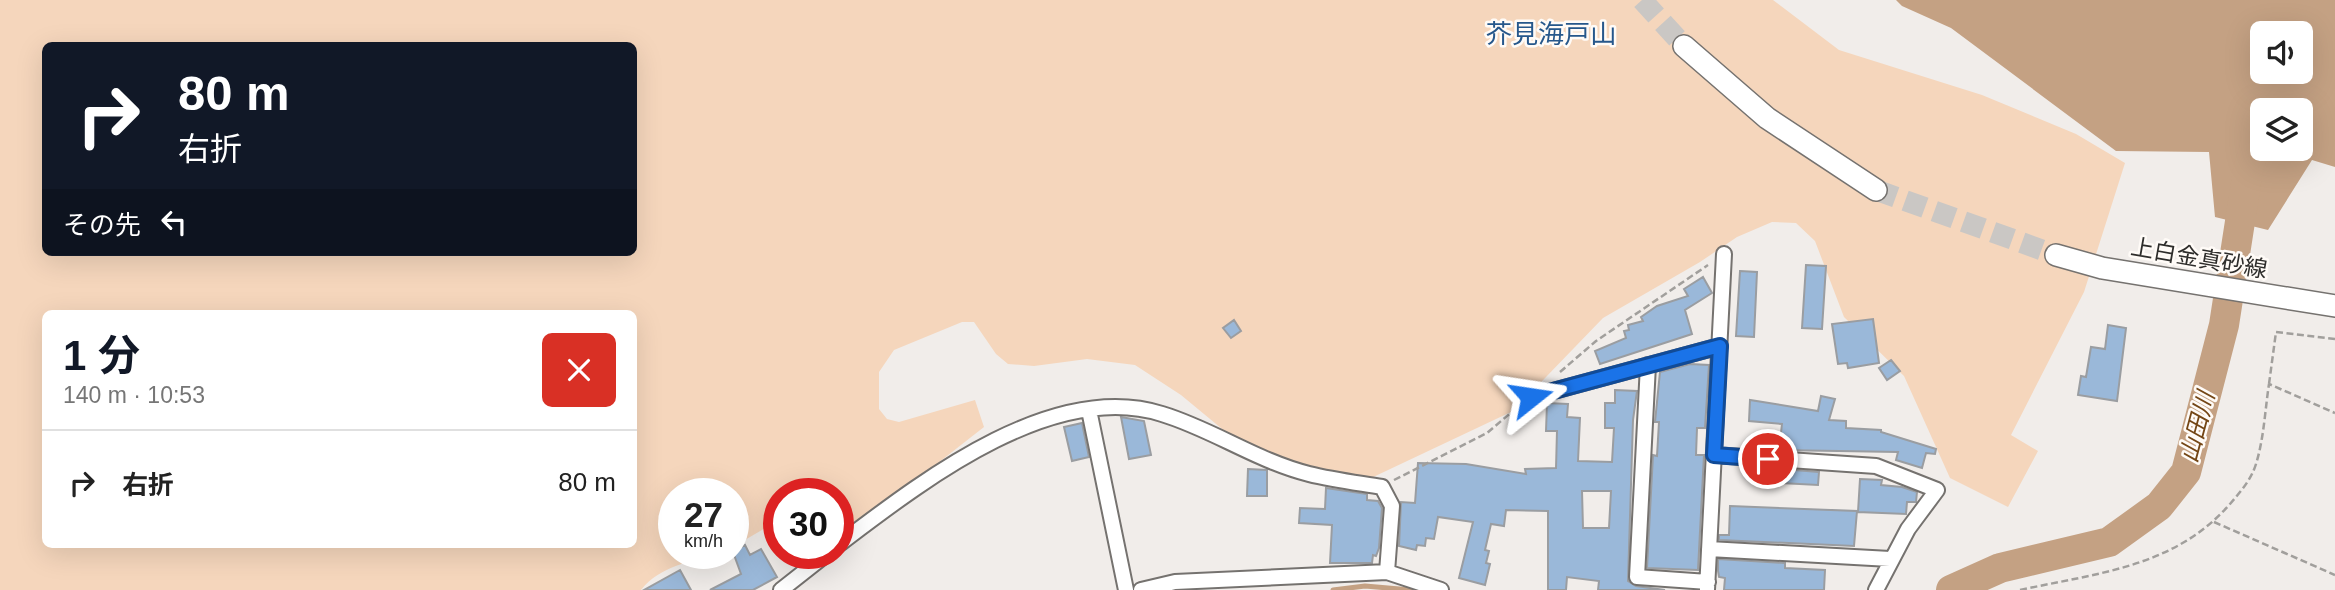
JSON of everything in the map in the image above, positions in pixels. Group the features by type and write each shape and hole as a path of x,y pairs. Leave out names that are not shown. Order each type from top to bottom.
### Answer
{"main road":[{"path":"1685,46 1766,118 1875,190"},
{"name":"上白金真砂線","path":"2056,255 2102,268 2335,306"}],"street":[{"path":"1648,365 1637,577 1707,586 1724,254"},
{"path":"1531,397 1720,346"},
{"path":"854,533 917,485 976,448 1049,418 1089,411 1136,409 1159,413 1308,474 1382,487 1392,506 1387,572"},
{"path":"1089,411 1126,590"},
{"path":"1714,455 1876,466 1937,490 1891,559 1876,590"},
{"path":"1709,549 1891,559"},
{"path":"781,590 808,569"},
{"path":"1141,590 1175,582 1387,572 1432,589"}],"path":[{"path":"2021,590 2164,555 2189,542 2214,522 2246,485 2255,465 2276,332 2335,339"},
{"path":"2269,384 2335,413"},
{"path":"2214,522 2335,575"}],"shaded area":[{"path":"0,0 1773,0 1839,50 1982,95 2076,134 2125,163 2084,292 2011,435 2038,451 2008,507 1950,478 1904,376 1844,317 1815,241 1796,223 1772,222 1737,237 1700,262 1603,318 1513,411 1369,479 1306,475 1233,438 1181,395 1135,365 1087,359 1034,366 1008,364 996,354 974,322 962,322 894,350 879,372 879,409 887,419 899,422 975,400 984,427 860,524 854,521 854,478 763,478 763,529 749,538 749,478 658,478 658,569 670,569 641,590 0,590"},
{"path":"1896,0 2335,0 2335,167 2313,160 2313,98 2250,98 2250,161 2311,161 2268,230 2215,217 2209,152 2116,151 1951,28 1902,6"}],"building":[{"path":"1806,265 1826,266 1822,329 1802,328"},
{"path":"1740,271 1757,272 1754,337 1736,336"},
{"path":"1703,277 1712,293 1685,310 1692,334 1600,364 1595,351 1626,338 1624,331 1629,330 1628,325 1643,321 1641,317 1657,306 1688,296 1684,289"},
{"path":"1873,319 1879,363 1848,368 1847,363 1838,364 1832,324"},
{"path":"1234,320 1241,331 1231,338 1223,328"},
{"path":"2108,325 2126,328 2117,401 2078,395 2081,376 2086,377 2091,347 2105,349"},
{"path":"1891,360 1900,371 1887,380 1879,368"},
{"path":"1690,364 1709,365 1705,428 1697,428 1696,455 1704,455 1698,570 1647,568 1653,455 1657,456 1659,422 1655,422 1660,372"},
{"path":"1615,390 1637,391 1633,420 1628,581 1636,586 1665,590 1598,590 1599,581 1567,577 1566,590 1548,590 1548,511 1506,510 1504,526 1491,524 1485,550 1489,551 1486,563 1490,564 1485,585 1459,578 1473,522 1438,517 1434,539 1426,538 1425,546 1417,545 1416,550 1399,546 1401,502 1415,503 1418,463 1466,464 1526,474 1525,469 1556,468 1557,431 1546,431 1547,403 1568,404 1567,417 1580,418 1578,461 1612,462 1614,428 1605,428 1605,403 1615,403","holes":["1582,491 1611,491 1609,528 1583,528"]},
{"path":"1821,396 1835,399 1829,420 1846,421 1846,428 1881,430 1936,449 1935,454 1926,453 1922,468 1896,460 1898,452 1779,450 1782,424 1749,421 1750,400 1818,411"},
{"path":"1121,417 1144,421 1151,455 1129,459"},
{"path":"1082,423 1089,457 1072,461 1064,427"},
{"path":"1248,469 1267,470 1267,496 1247,496"},
{"path":"1782,469 1819,472 1818,485 1781,483"},
{"path":"1860,479 1882,480 1881,485 1917,492 1916,502 1907,502 1906,514 1858,512"},
{"path":"1326,488 1367,494 1367,500 1378,501 1382,508 1379,548 1376,556 1373,555 1372,563 1330,563 1332,525 1299,523 1300,508 1325,509"},
{"path":"1730,506 1857,511 1854,546 1719,540 1719,535 1729,535"},
{"path":"761,549 763,569 772,569 777,577 753,590 710,590 741,574 739,569 749,569 749,553 750,555"},
{"path":"1718,559 1785,563 1785,568 1825,570 1824,590 1724,590 1725,578 1719,577"},
{"path":"680,570 691,590 644,590"}],"waterway":[{"name":"山田川","path":"1951,590 2000,568 2109,542 2159,506 2186,472 2224,325 2251,161"},
{"path":"1333,590 1365,586 1411,590"}],"tunnel":[{"path":"1642,0 1684,46"},
{"path":"1876,190 2056,255"}],"district":[{"name":"芥見海戸山","path":"1551,34"}],"route":[{"path":"1531,397 1720,346 1714,455 1768,459"}]}
